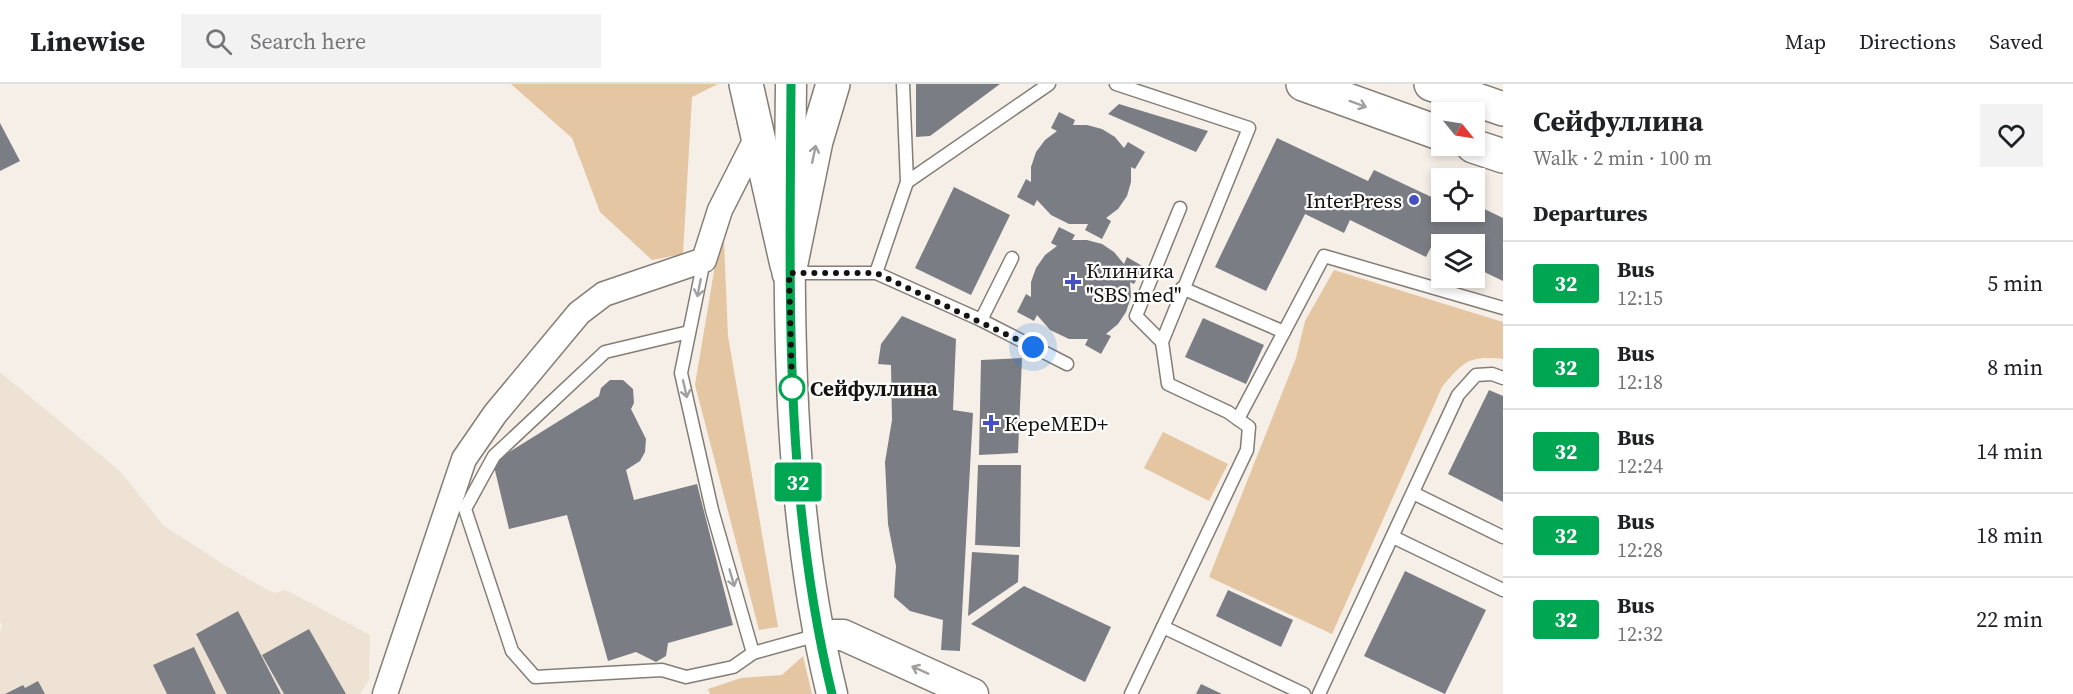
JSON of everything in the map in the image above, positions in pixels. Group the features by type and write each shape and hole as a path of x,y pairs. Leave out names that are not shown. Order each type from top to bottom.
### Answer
{"main road":[{"path":"746,84 756,139 789,273"},
{"path":"789,273 816,141 833,84"},
{"path":"1303,84 1431,130"},
{"path":"1431,84 1503,109"},
{"path":"1485,150 1503,156"}],"street":[{"path":"791,84 789,273 793,445 818,635 832,694"},
{"path":"385,694 464,459 495,414 579,313 604,294 704,260 720,210 756,139"},
{"path":"818,635 843,635 973,694"}],"lane":[{"path":"876,273 907,182 903,84"},
{"path":"907,182 1049,84"},
{"path":"1116,84 1249,128 1182,288 1162,342 1168,384 1238,419 1249,427 1247,450 1131,694"},
{"path":"1162,342 1136,316 1180,208"},
{"path":"1238,419 1324,256 1503,308"},
{"path":"981,320 1012,258"},
{"path":"704,260 681,373 712,510 753,653"},
{"path":"789,273 876,273 981,320 1067,364"},
{"path":"1182,288 1284,332"},
{"path":"689,332 604,352 494,456 465,508 512,651 535,677 662,670 686,677 733,666 753,653 818,635"},
{"path":"1319,694 1458,395 1476,375 1492,374 1503,378"},
{"path":"1413,493 1503,537"},
{"path":"1393,537 1503,590"},
{"path":"1163,627 1304,694"}],"shaded area":[{"path":"511,84 718,84 692,97 683,254 652,260 600,212 572,138"},
{"path":"723,217 728,336 778,627 759,630 695,385"},
{"path":"1334,270 1503,322 1503,359 1482,358 1467,362 1442,387 1332,634 1209,577 1296,358 1305,321"},
{"path":"0,372 120,471 164,526 234,571 274,593 286,590 370,635 369,680 360,694 0,694 2,625 0,621"},
{"path":"1163,432 1228,464 1209,501 1144,468"},
{"path":"803,656 812,694 710,694 708,689 741,678 782,675"}],"building":[{"path":"916,84 1000,84 930,136 916,137"},
{"path":"1119,104 1208,131 1196,152 1108,114"},
{"path":"1059,112 1075,120 1073,125 1087,125 1102,129 1115,137 1124,148 1128,142 1145,152 1135,169 1131,167 1131,182 1127,196 1118,209 1106,218 1111,221 1102,239 1085,230 1088,224 1069,224 1051,215 1037,200 1034,206 1017,197 1026,179 1031,182 1031,167 1036,152 1045,140 1057,131 1051,128"},
{"path":"0,123 20,161 0,171"},
{"path":"1277,138 1368,181 1374,170 1431,197 1431,222 1485,222 1485,209 1503,218 1503,281 1485,272 1485,234 1431,234 1431,247 1426,257 1350,220 1344,233 1305,214 1266,291 1215,267"},
{"path":"954,187 1010,215 971,295 915,268"},
{"path":"1059,227 1075,235 1072,240 1087,240 1102,244 1114,252 1124,264 1127,257 1144,267 1134,284 1130,282 1131,297 1126,312 1118,324 1106,334 1111,336 1101,354 1085,345 1088,339 1069,339 1050,330 1037,315 1034,321 1017,312 1026,294 1031,297 1031,282 1036,268 1045,255 1057,246 1051,243"},
{"path":"902,316 956,339 953,410 973,413 960,651 941,650 943,620 910,611 894,597 896,566 888,524 885,462 892,420 891,365 878,364 881,344"},
{"path":"1203,318 1264,345 1246,384 1185,357"},
{"path":"1022,358 1018,453 979,455 981,360"},
{"path":"610,380 623,380 633,389 634,403 631,409 646,439 645,452 640,461 626,470 634,500 697,484 733,625 668,643 666,656 656,662 636,652 608,661 567,515 509,529 493,462 599,396 601,388"},
{"path":"1489,390 1503,396 1503,502 1448,474"},
{"path":"978,465 1021,465 1020,547 975,545"},
{"path":"972,552 1019,555 1018,582 968,616"},
{"path":"1405,571 1486,610 1445,694 1364,656"},
{"path":"1024,586 1111,627 1085,682 971,624"},
{"path":"1228,590 1293,620 1281,647 1216,616"},
{"path":"238,611 281,694 227,694 196,634"},
{"path":"309,629 346,694 284,694 262,655"},
{"path":"194,647 216,694 167,694 153,665"},
{"path":"38,681 45,694 5,694 23,685 25,688"},
{"path":"1201,684 1222,694 1196,694"}],"bus line":[{"name":"32","path":"791,84 789,273 793,445 818,635 832,694"}],"place":[{"name":"InterPress","path":"1414,200"},
{"name":"Клиника \"SBS med\"","path":"1073,282"},
{"name":"Сейфуллина","path":"792,388"},
{"name":"КереMED+","path":"991,423"}],"route":[{"path":"792,388 789,273 845,275 876,273 981,320 1033,347"}]}
